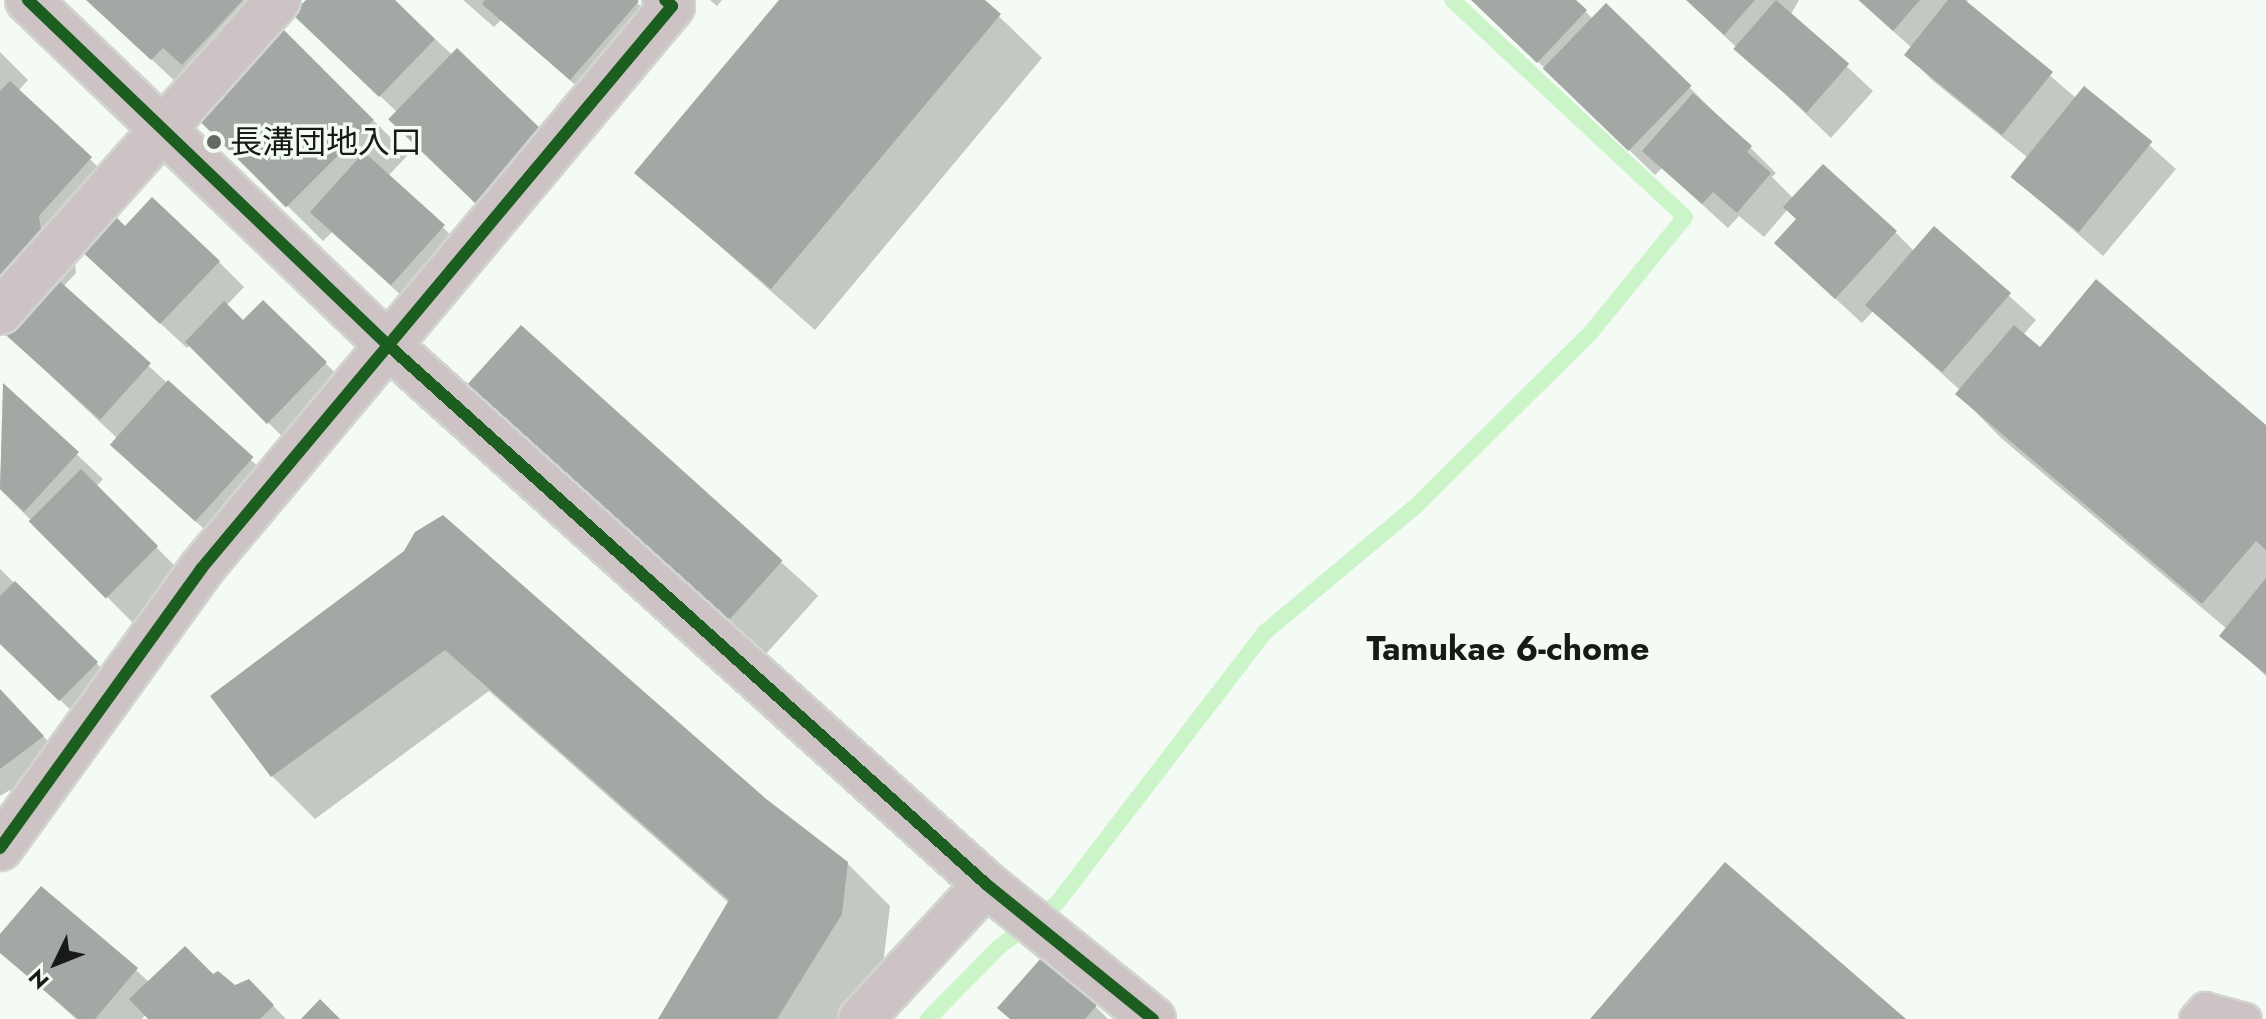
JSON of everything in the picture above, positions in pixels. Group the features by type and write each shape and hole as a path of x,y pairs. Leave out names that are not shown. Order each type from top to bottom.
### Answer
{"street":[{"path":"28,0 388,345 986,884 1153,1019"},
{"path":"0,312 160,127 278,0"},
{"path":"1,844 201,569 672,6 665,0"},
{"path":"861,1019 986,884"}],"lane":[{"path":"2195,1019 2205,1008 2246,1019"}],"building":[{"path":"86,0 243,0 182,65 163,48 151,60"},
{"path":"306,0 395,0 435,39 379,97 292,14"},
{"path":"485,0 639,1 570,80 482,4"},
{"path":"779,0 985,0 1001,14 771,289 634,173"},
{"path":"1471,0 1576,0 1587,10 1537,63"},
{"path":"1686,0 1755,0 1724,35"},
{"path":"1776,0 1849,64 1807,113 1733,49"},
{"path":"1859,0 1920,0 1893,31"},
{"path":"1948,0 1965,0 2053,72 2002,135 1904,55"},
{"path":"1606,3 1692,86 1628,151 1543,68"},
{"path":"274,20 374,120 286,207 186,108"},
{"path":"457,48 545,133 476,204 388,119"},
{"path":"10,81 92,157 39,216 42,237 0,280 0,91"},
{"path":"2084,86 2152,141 2079,232 2010,177"},
{"path":"1693,93 1752,146 1747,152 1771,173 1737,213 1713,192 1702,204 1642,151"},
{"path":"364,152 445,225 391,285 310,212"},
{"path":"1823,164 1897,231 1835,299 1774,243 1796,219 1783,207"},
{"path":"152,197 220,261 160,324 77,247 111,212 125,226"},
{"path":"1934,226 2011,293 1942,372 1865,305"},
{"path":"55,277 151,363 100,420 4,333"},
{"path":"2096,279 2266,425 2266,550 2256,541 2202,604 1955,394 2014,325 2040,347"},
{"path":"263,300 327,362 267,424 185,342 224,301 243,320"},
{"path":"521,325 783,561 721,629 459,393"},
{"path":"168,380 253,457 195,522 110,445"},
{"path":"3,383 79,452 24,512 0,489"},
{"path":"81,469 158,546 106,598 29,521"},
{"path":"443,515 765,798 848,862 842,914 777,1019 658,1019 729,900 445,650 271,777 210,696 404,551 415,532"},
{"path":"2266,578 2266,674 2219,636"},
{"path":"15,581 98,662 59,701 0,644 0,596"},
{"path":"0,689 44,736 0,769"},
{"path":"1725,862 1906,1019 1590,1019"},
{"path":"41,886 138,968 95,1019 78,1019 0,953 0,934"},
{"path":"185,946 213,974 218,971 235,985 249,979 274,1005 260,1019 148,1019 129,999"},
{"path":"1042,957 1097,1005 1085,1019 1010,1019 997,1008"},
{"path":"320,999 340,1019 301,1019"}],"waterway":[{"path":"928,1019 999,947 1057,903 1264,633 1416,506 1592,331 1685,217 1452,0"}],"cycle path":[{"path":"28,0 388,345 986,884 1153,1019"},
{"path":"0,848 201,569 672,6 665,0"}],"place":[{"name":"長溝団地入口","path":"214,142"}],"district":[{"name":"Tamukae 6-chome","path":"1508,649"}]}
